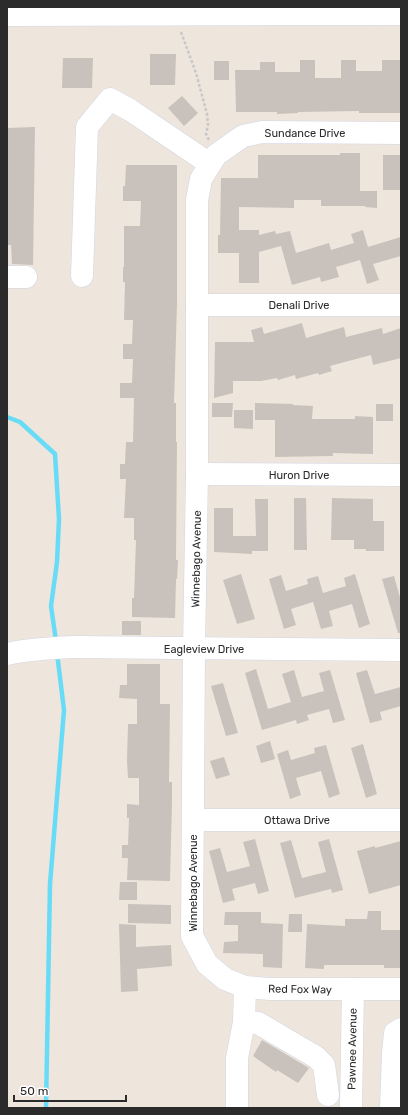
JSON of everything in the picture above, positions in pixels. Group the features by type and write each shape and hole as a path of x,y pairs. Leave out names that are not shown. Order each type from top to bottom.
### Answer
{"street":[{"path":"18,12 151,10 401,14"},
{"path":"82,276 87,127 110,99 213,160"},
{"name":"Sundance Drive","path":"213,160 243,136 262,132 401,133"},
{"name":"Winnebago Avenue","path":"207,964 192,936 194,649 198,474 198,200 201,179 213,160"},
{"name":"Denali Drive","path":"197,305 401,305"},
{"name":"Huron Drive","path":"198,474 401,475"},
{"name":"Eagleview Drive","path":"7,654 48,648 74,647 401,650"},
{"name":"Ottawa Drive","path":"193,820 401,820"},
{"name":"Red Fox Way","path":"207,964 225,979 245,987 270,989 401,989"},
{"path":"238,1108 237,1058 244,1022 245,987"},
{"name":"Pawnee Avenue","path":"351,1101 353,989"},
{"path":"244,1022 258,1024 316,1057 324,1065 322,1102 351,1101"},
{"path":"392,1108 395,1033 401,1029"}],"path":[{"path":"181,29 196,73 207,114 208,124 206,134 213,160"}],"building":[{"path":"150,54 176,54 175,85 150,85"},
{"path":"63,58 93,58 92,88 62,88"},
{"path":"300,60 315,60 315,78 341,78 341,60 356,60 356,71 382,71 382,60 401,60 401,113 359,113 359,111 298,112 277,114 277,112 236,112 235,70 260,70 260,62 275,62 275,72 300,72"},
{"path":"214,61 229,61 229,80 214,80"},
{"path":"182,96 198,113 184,126 168,108"},
{"path":"35,127 33,265 12,264 11,245 7,245 7,128"},
{"path":"340,153 360,153 360,191 377,191 377,208 365,206 321,206 321,200 294,200 294,208 239,207 239,230 259,230 259,235 275,231 276,234 290,231 296,253 329,243 331,250 354,243 351,234 363,230 368,247 401,237 401,256 373,264 379,280 367,284 360,260 336,267 339,277 321,282 320,277 292,285 281,246 259,252 259,283 239,283 239,253 218,253 218,235 220,235 221,178 258,178 258,155 340,155"},
{"path":"383,155 401,155 401,190 383,190"},
{"path":"126,165 177,165 177,304 174,403 176,403 177,442 176,560 178,560 175,618 132,617 136,540 134,540 134,518 124,518 126,479 120,479 120,464 125,464 126,442 133,442 134,398 120,398 120,383 132,383 133,359 123,359 123,344 132,344 133,320 124,320 124,226 140,226 141,201 123,201 123,186 125,186"},
{"path":"302,323 306,338 344,327 346,337 382,328 383,334 401,328 401,358 373,365 371,355 330,366 332,371 319,375 318,373 296,379 295,375 278,380 277,378 261,381 233,381 233,393 214,398 215,342 254,342 251,330 262,327 264,334"},
{"path":"212,403 233,403 232,417 212,417"},
{"path":"255,403 313,406 312,419 355,419 355,416 373,417 373,454 333,453 333,456 275,457 275,420 255,420"},
{"path":"376,404 393,404 393,421 376,421"},
{"path":"234,410 253,410 253,429 234,428"},
{"path":"294,498 306,498 307,550 294,550"},
{"path":"332,498 373,499 373,521 384,521 384,551 354,549 354,540 331,540"},
{"path":"255,499 268,499 268,551 252,551 252,554 214,552 214,508 233,508 233,536 256,536"},
{"path":"241,574 255,619 237,624 223,580"},
{"path":"355,574 370,624 359,628 352,604 329,611 333,626 321,629 313,602 291,609 296,625 284,629 269,579 281,575 286,591 308,584 307,579 318,576 323,593 346,586 344,578"},
{"path":"394,576 401,601 401,633 398,633 382,579"},
{"path":"122,621 141,621 141,635 122,635"},
{"path":"127,664 160,664 160,704 170,704 169,782 172,782 172,802 170,881 127,880 128,858 122,858 122,845 128,845 129,818 127,818 127,804 139,805 139,778 128,778 127,761 128,724 137,724 137,699 119,698 120,685 127,685"},
{"path":"256,669 268,709 291,702 282,674 294,670 302,697 324,691 319,673 330,670 345,720 333,723 329,709 307,715 309,720 297,724 296,720 262,730 245,673"},
{"path":"367,670 375,694 401,687 401,706 380,712 382,720 370,723 356,673"},
{"path":"223,683 238,733 226,736 211,686"},
{"path":"270,741 275,759 261,763 256,746"},
{"path":"363,744 377,794 366,798 351,748"},
{"path":"326,745 340,794 329,798 321,771 296,778 301,795 290,799 277,754 288,750 291,760 315,753 314,748"},
{"path":"224,757 230,775 216,779 210,761"},
{"path":"255,839 269,891 258,894 255,883 232,889 235,900 223,903 209,851 220,848 227,872 250,866 243,842"},
{"path":"329,839 343,890 332,893 331,889 295,898 280,843 291,840 302,878 326,872 318,842"},
{"path":"401,841 401,885 369,894 357,851"},
{"path":"120,882 137,882 137,900 119,900"},
{"path":"128,904 171,905 171,924 128,923"},
{"path":"368,911 381,911 381,930 401,930 401,968 384,968 384,965 324,965 324,969 305,968 307,924 345,926 345,919 367,919"},
{"path":"225,912 261,912 261,923 283,924 282,968 263,967 263,954 223,953 224,942 238,941 238,925 224,925"},
{"path":"289,914 302,914 302,932 288,932"},
{"path":"119,924 136,925 136,947 171,945 172,966 137,969 138,991 121,992"},
{"path":"262,1040 309,1068 298,1083 277,1070 276,1072 253,1056"}],"waterway":[{"path":"7,417 20,422 55,454 59,519 57,562 51,606 56,641"},
{"path":"46,1108 50,884 64,710 57,653"}]}
